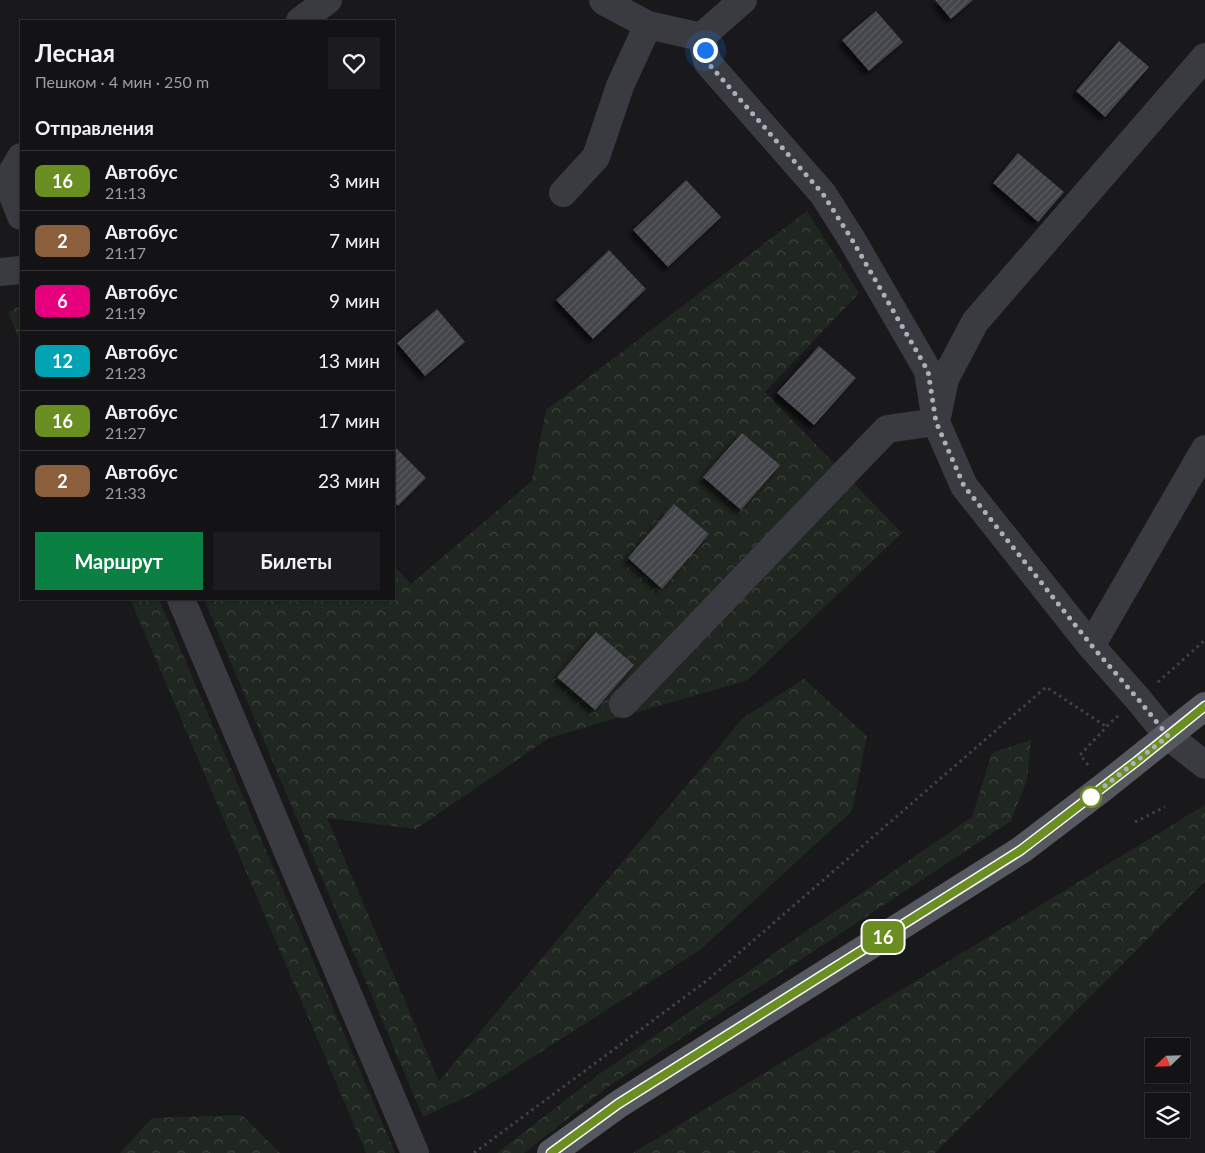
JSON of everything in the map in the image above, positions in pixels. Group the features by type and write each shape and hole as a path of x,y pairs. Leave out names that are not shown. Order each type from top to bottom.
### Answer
{"main road":[{"path":"551,1153 618,1104 1021,850 1205,706"}],"street":[{"path":"301,20 328,0"},
{"path":"603,0 648,25 701,37"},
{"path":"701,37 743,0"},
{"path":"563,194 596,157 620,86 648,25"},
{"path":"701,37 708,63 823,194 851,238 928,371 936,422 964,486 1092,646 1168,736 1205,764"},
{"path":"936,422 945,379 975,322 1205,57"},
{"path":"20,158 3,184 20,214"},
{"path":"0,272 20,270"},
{"path":"623,704 887,428 936,422"},
{"path":"1092,646 1205,449"},
{"path":"181,600 415,1153"}],"path":[{"path":"474,1153 709,980 1046,686 1107,727"},
{"path":"1135,822 1165,807"}],"green space":[{"path":"807,211 859,293 765,392 902,533 748,680 549,738 416,829 327,818 439,1081 743,718 804,679 867,736 852,811 700,950 481,1090 423,1117 204,600 395,600 395,567 411,584 532,481 546,410"},
{"path":"20,306 20,342 8,312"},
{"path":"130,600 159,600 395,1153 366,1153"},
{"path":"1031,740 1027,780 1011,821 609,1086 524,1153 497,1153 598,1075 972,817 992,753"},
{"path":"1205,805 1205,881 935,1153 633,1153"},
{"path":"242,1115 280,1153 120,1153 152,1118"}],"building":[{"path":"935,0 973,0 951,19"},
{"path":"876,11 903,42 869,71 842,40"},
{"path":"1119,41 1149,67 1105,117 1076,91"},
{"path":"1018,153 1064,192 1038,222 993,183"},
{"path":"686,180 721,217 668,267 633,230"},
{"path":"609,250 646,289 593,339 556,300"},
{"path":"437,309 465,342 425,376 397,343"},
{"path":"819,346 856,378 814,425 777,393"},
{"path":"742,433 780,465 741,510 703,477"},
{"path":"395,447 426,478 398,506 395,503"},
{"path":"674,504 709,534 662,589 628,558"},
{"path":"596,632 634,665 595,710 557,677"}],"bus line":[{"name":"16","path":"551,1153 618,1104 1021,850 1205,706"}],"route":[{"path":"705,50 708,63 823,194 851,238 928,371 936,422 964,486 1092,646 1168,736 1091,797"}]}
